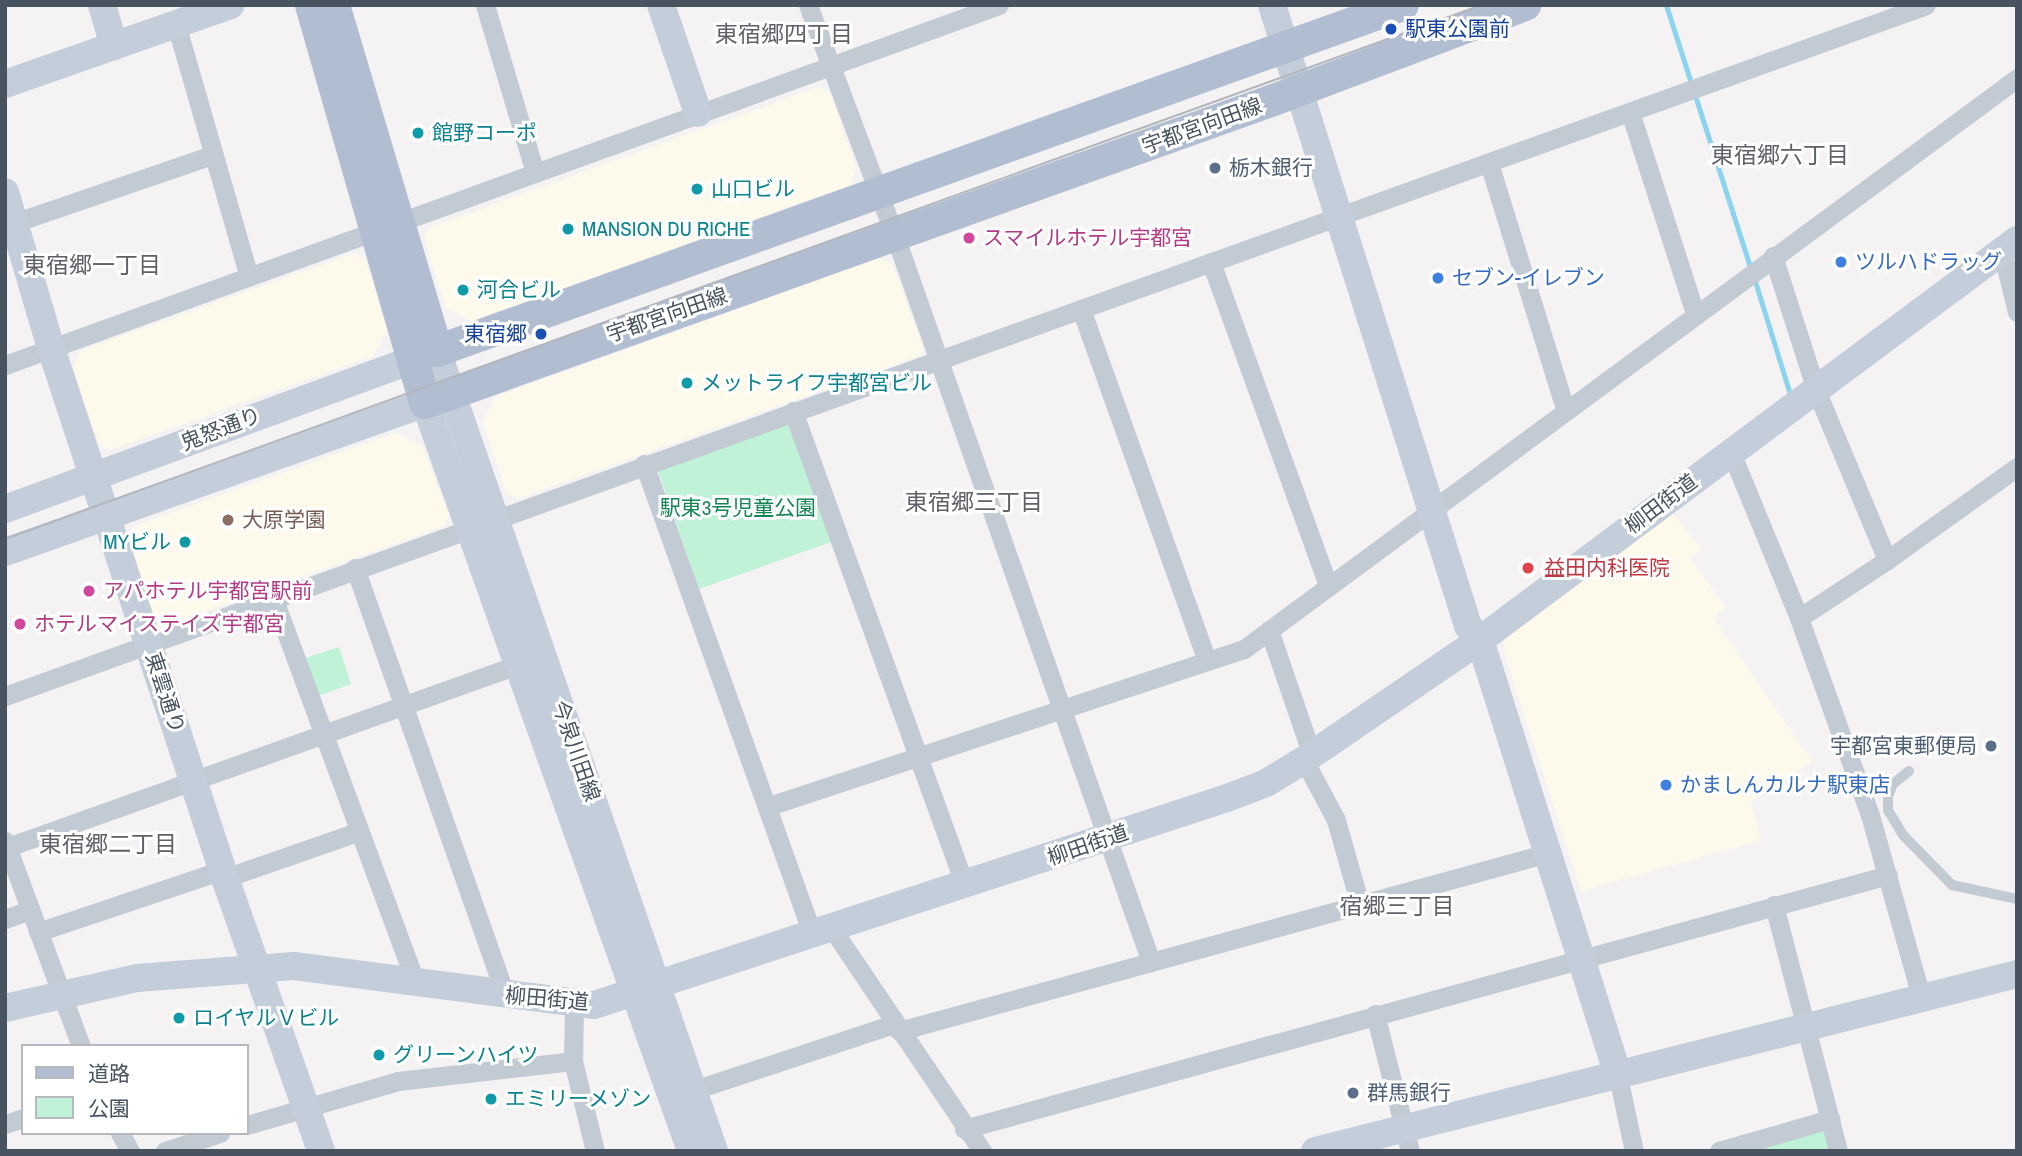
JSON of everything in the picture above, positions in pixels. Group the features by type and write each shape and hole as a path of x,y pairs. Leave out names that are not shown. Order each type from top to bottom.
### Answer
{"main road":[{"path":"311,5 388,227"},
{"path":"334,5 388,227 438,398"},
{"name":"宇都宮向田線","path":"424,355 1403,5"},
{"name":"宇都宮向田線","path":"438,398 1307,88 1525,5"}],"street":[{"path":"102,5 114,46"},
{"path":"5,84 231,5"},
{"path":"485,5 534,173"},
{"path":"661,5 698,113"},
{"path":"807,5 895,236 1059,708 1110,838 1151,961"},
{"path":"5,365 999,5"},
{"path":"1272,5 1292,45 1348,213 1438,502 1468,626 1480,640 1616,1072 1634,1151"},
{"path":"1285,5 1292,45"},
{"path":"5,696 148,641 939,361 1926,5"},
{"path":"176,24 249,276"},
{"path":"769,806 1244,649 1438,502 2017,78"},
{"path":"1630,112 1695,313"},
{"path":"10,224 212,155"},
{"path":"1489,163 1565,409"},
{"name":"東雲通り","path":"5,192 10,224 254,967 321,1151"},
{"path":"2009,245 2017,312"},
{"name":"柳田街道","path":"5,1009 61,993 137,978 293,966 414,979 574,1006 648,990 1110,838 1266,783 1480,640 2009,245"},
{"path":"1773,256 1816,390 1887,560"},
{"path":"1211,262 1328,585"},
{"path":"1081,309 1207,661"},
{"name":"鬼怒通り","path":"5,509 424,355"},
{"path":"5,552 438,398"},
{"name":"今泉川田線","path":"438,398 648,990 691,1151"},
{"path":"793,411 920,755 965,886"},
{"path":"1731,452 1799,618 1888,875 1921,997"},
{"path":"644,464 769,806 823,933 897,1028 964,1129 982,1151"},
{"path":"1799,618 1887,560 2017,467"},
{"path":"355,568 506,996"},
{"path":"272,597 357,832 414,979"},
{"path":"1269,630 1308,757 1336,820 1360,905"},
{"path":"80,1044 6,846 532,659"},
{"path":"38,932 357,832"},
{"path":"694,1090 897,1028 1548,853"},
{"path":"964,1129 1580,956 1888,875"},
{"path":"1774,905 1838,1151"},
{"path":"5,919 30,910"},
{"path":"1315,1151 1406,1139 1616,1072 2017,974"},
{"name":"今泉川田線","path":"648,990 694,1090 714,1151"},
{"path":"574,1006 573,1060 595,1151"},
{"path":"1375,1014 1406,1139"},
{"path":"248,1125 304,1106 398,1081 573,1060"},
{"path":"1719,1151 1830,1119"},
{"path":"121,1135 130,1151"},
{"path":"165,1151 214,1135"}],"lane":[{"path":"1909,771 1893,784 1888,796 1888,810 1903,835 1952,885 2017,899"}],"shaded area":[{"path":"819,87 830,92 856,169 850,185 471,321 446,308 424,237 431,227"},
{"path":"355,253 365,258 387,330 373,356 111,450 99,445 73,368 80,351"},
{"path":"879,258 892,264 922,346 921,355 517,499 507,494 483,423 495,397"},
{"path":"395,433 421,445 449,515 444,526 167,625 154,617 128,534 135,526"},
{"path":"1670,510 1701,549 1690,558 1726,608 1713,618 1812,761 1751,802 1761,840 1581,891 1503,649 1508,632"}],"green space":[{"name":"駅東3号児童公園","path":"790,422 834,541 699,589 657,468"},
{"path":"339,647 351,684 318,696 305,658"},
{"path":"1828,1125 1834,1151 1739,1151"}],"waterway":[{"path":"1666,5 1751,269"},
{"path":"1754,278 1790,394"}],"tram line":[{"path":"5,539 1482,5"}],"place":[{"name":"駅東公園前","path":"1391,29"},
{"name":"館野コーポ","path":"418,133"},
{"name":"栃木銀行","path":"1215,168"},
{"name":"山口ビル","path":"697,189"},
{"name":"MANSION DU RICHE","path":"568,229"},
{"name":"スマイルホテル宇都宮","path":"969,238"},
{"name":"ツルハドラッグ","path":"1841,262"},
{"name":"セブン-イレブン","path":"1438,278"},
{"name":"河合ビル","path":"463,290"},
{"name":"東宿郷","path":"541,334"},
{"name":"メットライフ宇都宮ビル","path":"687,383"},
{"name":"大原学園","path":"228,520"},
{"name":"MYビル","path":"185,542"},
{"name":"益田内科医院","path":"1528,568"},
{"name":"アパホテル宇都宮駅前","path":"89,591"},
{"name":"ホテルマイステイズ宇都宮","path":"20,624"},
{"name":"宇都宮東郵便局","path":"1991,746"},
{"name":"かましんカルナ駅東店","path":"1666,785"},
{"name":"ロイヤルＶビル","path":"179,1018"},
{"name":"グリーンハイツ","path":"379,1055"},
{"name":"群馬銀行","path":"1353,1093"},
{"name":"エミリーメゾン","path":"491,1099"}],"district":[{"name":"東宿郷四丁目","path":"784,34"},
{"name":"東宿郷六丁目","path":"1780,155"},
{"name":"東宿郷一丁目","path":"92,265"},
{"name":"東宿郷三丁目","path":"974,502"},
{"name":"東宿郷二丁目","path":"108,844"},
{"name":"宿郷三丁目","path":"1397,906"}]}
